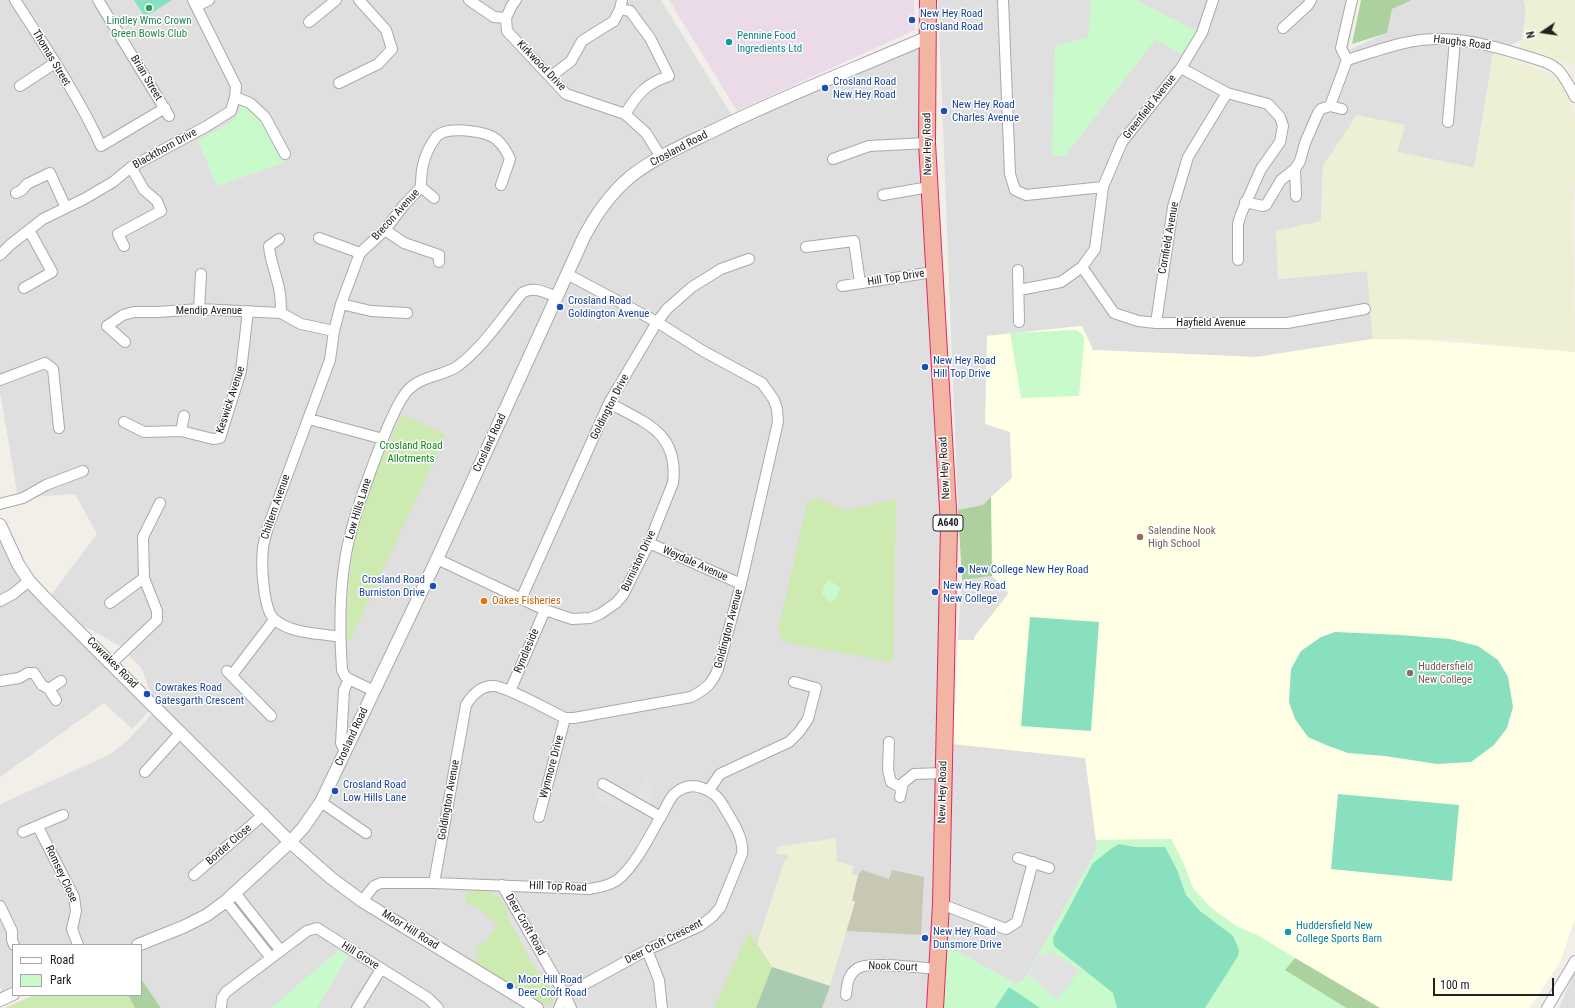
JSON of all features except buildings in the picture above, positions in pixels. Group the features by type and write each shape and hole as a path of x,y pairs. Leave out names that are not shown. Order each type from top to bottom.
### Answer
{"highway":[{"name":"New Hey Road","path":"928,0 927,144 933,272 949,526 941,904 936,969 935,1008"}],"street":[{"name":"Thomas Street","path":"15,0 55,63 97,138"},
{"name":"Brian Street","path":"97,138 101,146 167,112 98,0"},
{"path":"209,0 195,3 236,86 235,97 250,103 265,117 285,154"},
{"path":"309,22 336,0"},
{"path":"339,83 378,64 392,49 386,30 359,0"},
{"path":"469,0 494,17 506,18 516,0"},
{"path":"1003,0 1010,174 1015,190 1026,195 1103,186"},
{"name":"Greenfield Avenue","path":"1020,290 1061,282 1082,267 1096,249 1103,186 1122,142 1181,68 1202,33 1213,0"},
{"path":"1283,28 1308,5 1311,0"},
{"path":"1330,106 1347,60 1341,48 1352,0"},
{"path":"550,77 571,61 582,41 614,21 621,5 630,11 650,38 668,76 657,80 637,95 625,114"},
{"name":"Kirkwood Drive","path":"506,18 507,30 566,94 625,114 646,132 661,157"},
{"name":"Crosland Road","path":"140,944 183,927 207,915 231,897 290,842 303,828 321,802 437,559 584,237 596,215 615,192 631,177 661,157 750,113 928,38"},
{"name":"Haughs Road","path":"1347,60 1409,42 1431,39 1455,40 1501,48 1542,61 1556,68 1568,83 1575,97"},
{"path":"1448,122 1455,40"},
{"path":"20,86 55,63"},
{"path":"1181,68 1227,93 1268,104 1280,117 1283,126 1280,142 1262,169 1245,202 1238,224 1238,260"},
{"name":"Cornfield Avenue","path":"1156,323 1173,207 1188,157 1227,93"},
{"name":"Blackthorn Drive","path":"0,255 10,245 43,219 113,182 131,167 207,126 231,110 235,97"},
{"path":"1245,202 1263,206 1266,205 1281,180 1295,169 1300,161 1305,143 1321,109 1330,106 1342,109"},
{"name":"Brecon Avenue","path":"334,331 341,304 360,253 385,230 404,205 421,187 421,170 426,153 438,135 449,131 463,130 491,136 506,149 510,159 501,185"},
{"path":"833,158 869,146 927,144"},
{"path":"124,246 118,234 161,211 157,201 144,190 131,167"},
{"path":"1295,169 1296,196"},
{"path":"16,193 22,190 27,184 50,173 66,208"},
{"name":"Brecon Avenue","path":"421,187 434,198"},
{"path":"883,196 929,187"},
{"path":"24,288 52,272 29,230"},
{"path":"385,230 404,243 440,255 439,262"},
{"path":"319,238 360,253"},
{"path":"279,239 269,246 270,256 281,297 281,313"},
{"name":"Hill Top Drive","path":"806,247 854,242 860,284"},
{"name":"Goldington Drive","path":"521,598 609,403 656,322 667,309 692,287 721,269 749,259"},
{"name":"Hayfield Avenue","path":"1082,267 1114,313 1138,321 1156,323 1288,323 1365,309"},
{"path":"1018,270 1020,290 1019,322"},
{"name":"Hill Top Drive","path":"842,286 933,272"},
{"path":"199,309 201,274"},
{"name":"Goldington Avenue","path":"434,883 466,705 471,696 481,688 494,686 510,691 565,718 574,718 691,697 704,690 713,681 718,669 741,584 778,422 777,409 774,400 762,383 703,351 656,322 567,274"},
{"name":"Low Hills Lane","path":"349,679 344,676 342,670 340,636 344,566 350,533 359,504 383,439 399,403 408,390 419,382 456,367 473,353 522,293 529,289 537,289 557,296"},
{"path":"341,304 371,311 407,313"},
{"name":"Mendip Avenue","path":"125,342 107,326 123,315 134,312 199,309 281,313 301,324 334,331"},
{"name":"Keswick Avenue","path":"124,422 144,432 180,431 213,439 220,438 241,371 248,311"},
{"name":"Chiltern Avenue","path":"274,620 267,605 262,573 263,548 268,527 330,360 334,331"},
{"path":"0,380 45,363 53,368 59,428"},
{"name":"Burniston Drive","path":"437,559 545,610 572,619 595,616 616,604 623,595 649,543 673,483 674,464 671,451 665,440 653,427 609,403"},
{"path":"180,431 184,416"},
{"path":"309,419 383,439"},
{"path":"0,504 23,498 46,486 83,471"},
{"path":"112,663 157,620 157,611 144,578 143,537 160,503"},
{"name":"Cowrakes Road","path":"0,525 18,564 30,581 46,599 264,814 290,842"},
{"name":"Weydale Avenue","path":"649,543 741,584"},
{"path":"110,603 144,578"},
{"path":"0,601 13,594 30,581"},
{"name":"Ryndleside","path":"510,691 545,610"},
{"path":"270,716 229,673 274,620 295,630 340,636"},
{"path":"0,681 19,678 28,673 34,673 42,685 49,688 56,700"},
{"path":"346,751 341,743 344,690 349,679 374,692"},
{"path":"49,688 61,681"},
{"path":"709,790 720,774 789,742 799,732 808,719 816,688 794,682"},
{"name":"Wynmore Drive","path":"539,817 565,718"},
{"path":"145,772 181,732"},
{"path":"888,742 888,770 891,782 901,793 904,783 914,774 944,773"},
{"path":"603,784 660,817"},
{"name":"Hill Top Road","path":"362,901 374,886 381,883 434,883 589,889 600,887 612,883 621,877 632,865 674,795 681,789 688,786 699,786 709,790"},
{"name":"Deer Croft Crescent","path":"565,995 647,950 700,926 712,917 720,908 742,854 743,847 736,829 720,799 709,790"},
{"path":"321,802 366,833"},
{"name":"Border Close","path":"194,875 264,814"},
{"path":"23,832 38,827 63,815"},
{"name":"Romsey Close","path":"38,827 74,897 76,911 72,929 78,944"},
{"name":"Moor Hill Road","path":"290,842 332,878 362,901 537,1008"},
{"path":"1018,858 1049,868"},
{"path":"941,904 1006,929 1016,922 1032,862"},
{"name":"Deer Croft Road","path":"502,885 571,1008"},
{"path":"231,897 281,950"},
{"path":"231,897 271,958"},
{"path":"0,906 12,931 14,944"},
{"name":"Hill Grove","path":"221,1008 222,998 226,992 307,931 317,928 428,998 438,1008"},
{"path":"647,950 659,980 662,1008"},
{"path":"1547,1008 1575,961"},
{"name":"Nook Court","path":"846,995 847,981 858,968 870,965 936,969"},
{"path":"357,1008 381,969"},
{"path":"0,1000 12,994"},
{"path":"559,1008 565,995"}],"shaded area":[{"path":"0,0 661,0 739,127 835,82 920,47 944,527 936,745 953,744 1086,758 1097,850 1024,980 1016,984 947,946 944,1008 161,1008 142,981 142,944 12,944 12,990 3,994 0,987 0,805 109,755 127,741 161,704 150,693 142,669 120,646 82,625 51,595 97,534 75,494 18,498 0,392"},
{"path":"669,0 914,0 915,30 737,111"},
{"path":"938,0 1358,0 1348,50 1387,33 1392,9 1412,0 1524,0 1526,10 1522,40 1493,53 1475,168 1397,152 1323,166 1321,221 1278,279 1367,271 1373,339 1257,357 1093,350 1082,326 987,336 1010,432 1012,478 983,505 958,510"},
{"path":"1524,0 1575,0 1575,65 1520,50 1526,10"},
{"path":"1493,53 1558,77 1575,116 1575,183 1573,207 1575,352 1449,339 1373,339 1367,271 1278,279 1276,231 1321,221 1323,166 1357,115 1405,125 1397,152 1474,168"},
{"name":"Huddersfield New College","path":"1082,326 1093,350 1256,357 1373,339 1425,340 1575,352 1575,918 1561,960 1530,1008 1380,1008 1257,935 1236,926 1211,908 1193,888 1183,862 1171,839 1096,840 1085,758 953,744 958,640 974,640 975,636 1009,593 992,576 991,497 1012,478 1010,432 985,424 987,336"},
{"path":"0,538 13,567 39,600 149,711 132,729 104,703 0,777"},
{"path":"992,576 1009,593 975,636 974,640 958,640 962,580"},
{"path":"646,775 655,793 648,806 633,797"},
{"path":"602,787 625,801 619,811 596,797"},
{"path":"836,838 837,861 853,866 852,875 858,875 852,900 855,902 830,986 772,967 757,944 784,861 788,859 787,855 776,854 777,847"},
{"path":"862,870 889,879 892,870 924,877 921,935 846,931 855,902 852,901 858,875"},
{"path":"510,913 543,971 538,969 508,917"},
{"path":"1050,951 1081,970 1057,999 1028,975 1037,958"},
{"path":"772,967 830,986 822,1008 756,1008"},
{"path":"1575,971 1575,1008 1559,1008"}],"green space":[{"name":"Lindley Wmc Crown Green Bowls Club","path":"134,0 172,0 145,17"},
{"path":"1136,0 1200,33 1181,54 1156,39 1065,156 1052,156 1055,46 1088,37 1091,1"},
{"path":"1361,0 1412,0 1392,9 1387,33 1352,44"},
{"path":"241,106 252,109 260,115 262,122 284,163 217,186 198,141 234,120"},
{"path":"1077,330 1084,336 1079,396 1021,398 1010,333"},
{"name":"Crosland Road Allotments","path":"402,414 446,435 350,640 346,638 349,578 354,543 368,494"},
{"path":"991,497 992,576 962,580 958,510 983,505"},
{"path":"816,498 846,510 896,499 893,662 784,642 778,632 807,503"},
{"path":"827,579 840,587 837,598 829,602 822,593"},
{"path":"1030,617 1099,622 1091,731 1021,726"},
{"path":"1335,632 1450,639 1478,646 1498,660 1508,677 1513,707 1507,728 1494,745 1471,762 1437,764 1385,756 1348,753 1308,737 1295,719 1289,702 1291,669 1301,651 1321,637"},
{"path":"1338,794 1459,805 1452,881 1331,869"},
{"path":"1171,839 1183,862 1193,888 1211,908 1236,926 1257,935 1295,958 1285,970 1346,1008 944,1008 947,946 1016,984 1024,980 1097,850 1096,840"},
{"path":"1119,844 1135,847 1165,847 1177,870 1186,895 1200,911 1233,936 1239,950 1238,956 1205,1008 1117,1008 1113,993 1054,946 1053,938 1093,863"},
{"path":"470,891 494,893 500,899 508,912 507,917 537,972 547,980 550,985 554,999 553,1003 550,1005 541,1003 475,961 480,952 476,950 480,944 486,942 497,925 482,911 467,903 465,895"},
{"path":"749,932 772,967 756,1008 714,1008"},
{"path":"339,950 348,956 317,1008 271,1008"},
{"path":"1295,958 1380,1008 1346,1008 1284,970"},
{"path":"142,980 161,1008 135,1008 129,996 142,996"},
{"path":"1009,987 1040,1008 995,1008"},
{"path":"32,996 129,996 135,1008 5,1008"}],"place":[{"name":"Lindley Wmc Crown Green Bowls Club","path":"149,8"},
{"name":"New Hey Road Crosland Road","path":"912,20"},
{"name":"Pennine Food Ingredients Ltd","path":"729,42"},
{"name":"Crosland Road New Hey Road","path":"825,88"},
{"name":"New Hey Road Charles Avenue","path":"944,111"},
{"name":"Crosland Road Goldington Avenue","path":"560,307"},
{"name":"New Hey Road Hill Top Drive","path":"925,367"},
{"name":"Salendine Nook High School","path":"1140,537"},
{"name":"New College New Hey Road","path":"961,570"},
{"name":"Crosland Road Burniston Drive","path":"433,586"},
{"name":"New Hey Road New College","path":"935,592"},
{"name":"Oakes Fisheries","path":"484,601"},
{"name":"Huddersfield New College","path":"1410,673"},
{"name":"Cowrakes Road Gatesgarth Crescent","path":"147,694"},
{"name":"Crosland Road Low Hills Lane","path":"335,791"},
{"name":"Huddersfield New College Sports Barn","path":"1288,932"},
{"name":"New Hey Road Dunsmore Drive","path":"925,938"},
{"name":"Moor Hill Road Deer Croft Road","path":"510,986"}]}
